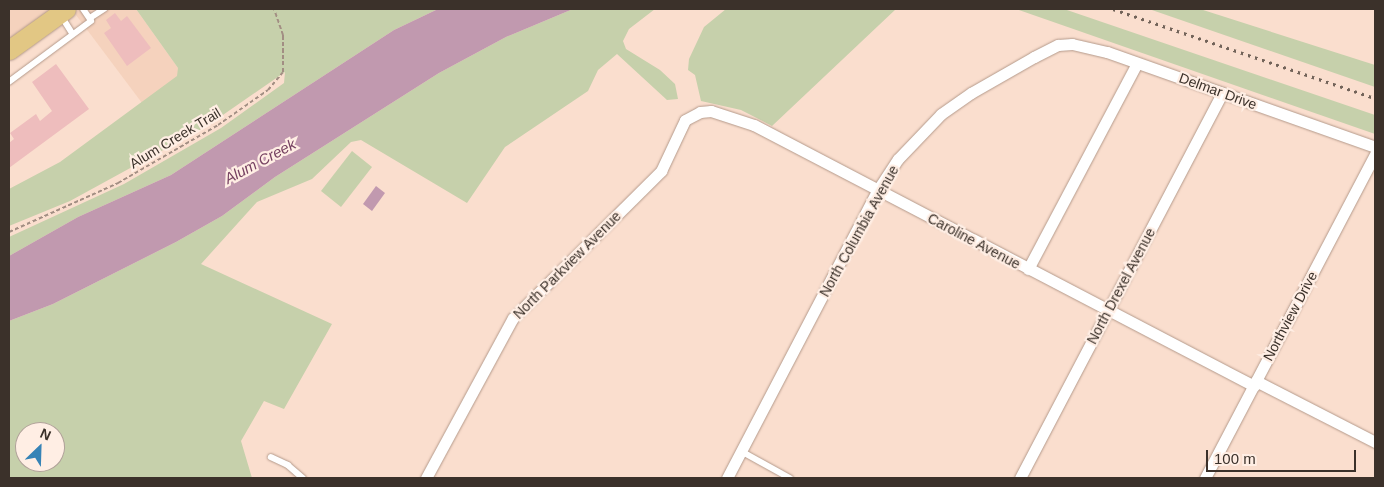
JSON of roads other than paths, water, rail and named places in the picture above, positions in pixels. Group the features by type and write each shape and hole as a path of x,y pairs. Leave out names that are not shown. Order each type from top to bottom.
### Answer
{"main road":[{"path":"9,50 57,14"}],"street":[{"name":"Delmar Drive","path":"1058,45 1084,46 1375,146"},
{"name":"North Columbia Avenue","path":"727,478 877,191 898,159 941,114 971,93 1058,45"},
{"path":"1028,269 1137,63"},
{"name":"North Drexel Avenue","path":"1020,478 1222,93"},
{"name":"Caroline Avenue","path":"691,116 711,111 746,122 1108,310 1375,442"},
{"name":"North Parkview Avenue","path":"426,478 513,318 661,171 673,150 679,128 691,116"},
{"name":"Northview Drive","path":"1205,478 1375,154"}],"lane":[{"path":"83,9 90,18"},
{"path":"9,82 91,21 90,18 104,9"},
{"path":"57,14 74,34"},
{"path":"741,451 790,478"},
{"path":"271,457 288,465 303,478"}],"water":[{"name":"Alum Creek","path":"438,9 573,9 506,37 439,73 275,177 222,216 176,242 53,304 9,321 9,256 78,217 171,175 394,30"},
{"path":"376,186 385,193 372,211 363,204"}],"railway":[{"path":"1113,9 1375,98"}]}
